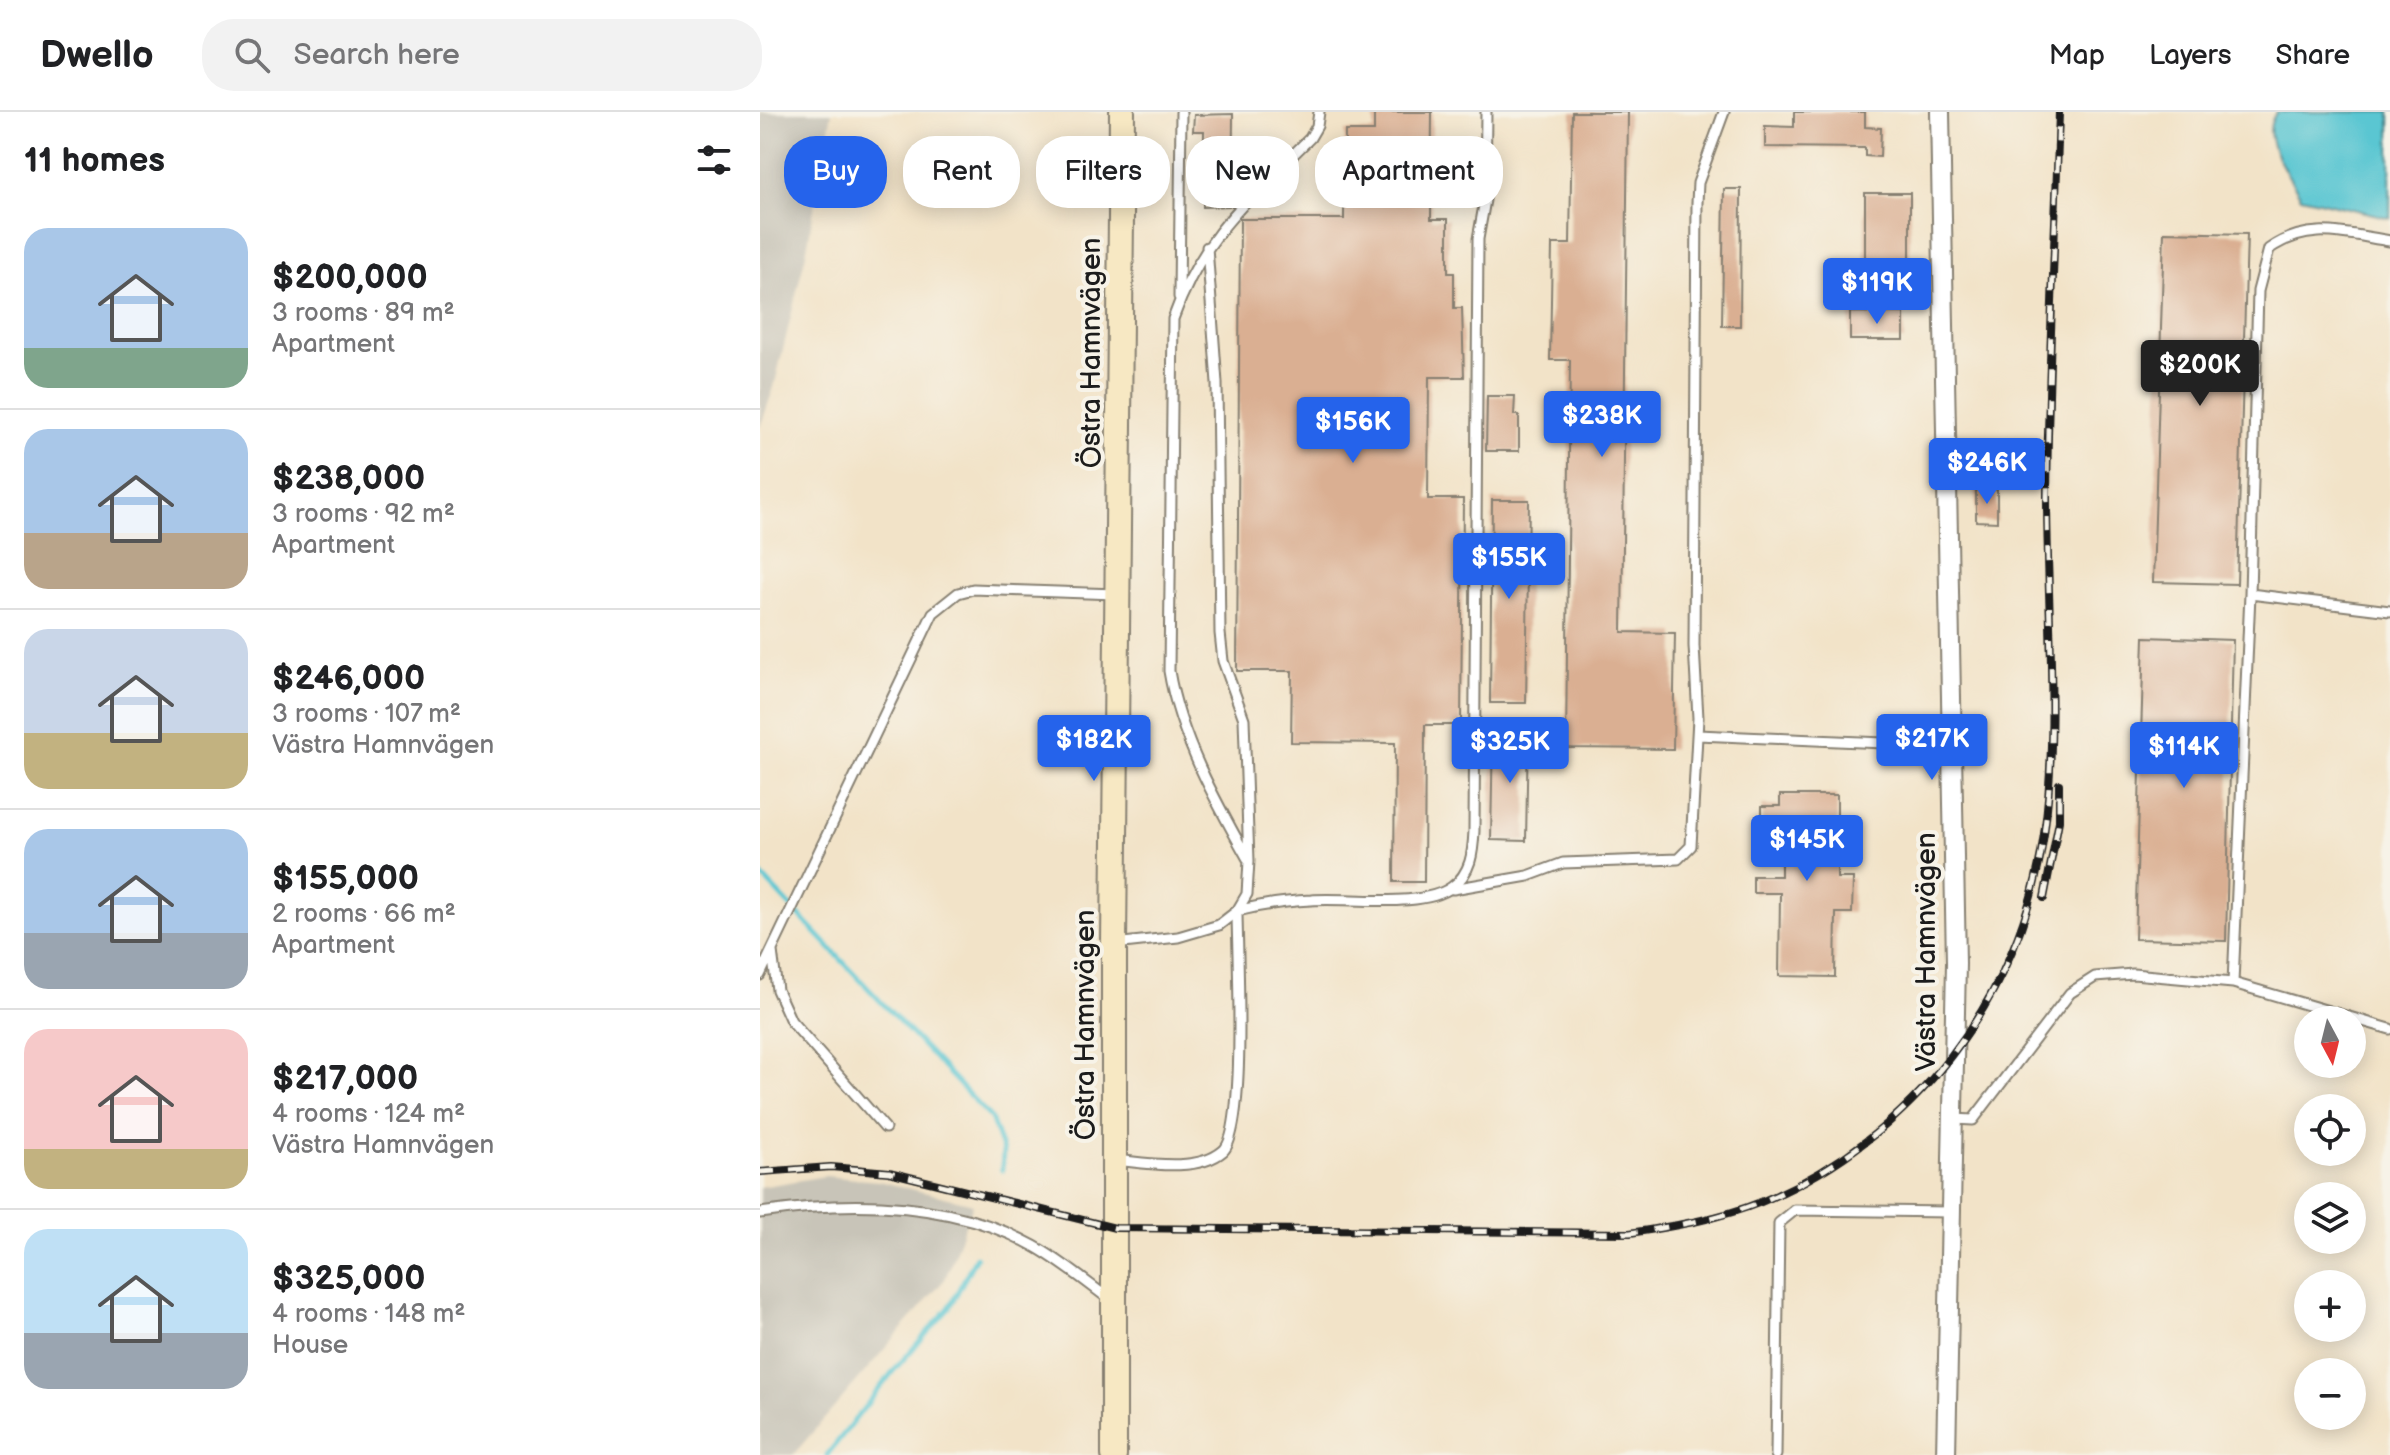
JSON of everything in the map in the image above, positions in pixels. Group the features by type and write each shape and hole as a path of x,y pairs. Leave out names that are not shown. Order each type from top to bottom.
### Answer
{"street":[{"name":"Östra Hamnvägen","path":"1114,1455 1114,944 1120,595 1122,112"},
{"name":"Västra Hamnvägen","path":"1940,112 1952,746 1954,1119 1946,1455"}],"lane":[{"path":"1181,112 1179,301 1171,337 1169,671 1177,706 1194,750 1249,861"},
{"path":"1179,301 1207,247 1242,202 1310,138 1317,126 1319,112"},
{"path":"1449,889 1465,874 1471,862 1474,831 1478,239 1485,200 1486,112"},
{"path":"1237,911 1309,900 1424,898 1449,889 1528,876 1563,863 1678,859 1691,846 1698,735 1694,646 1698,183 1724,112"},
{"path":"2233,983 2250,594 2258,291 2269,249 2288,235 2330,231 2390,241"},
{"path":"1114,944 1201,931 1219,925 1237,911 1247,894 1249,861 1244,719 1223,661 1220,633 1218,406 1207,247"},
{"path":"760,975 933,613 958,593 973,589 1120,595"},
{"path":"2250,594 2390,611"},
{"path":"1698,735 1952,746"},
{"path":"1115,1160 1194,1162 1212,1158 1229,1144 1235,1130 1238,1094 1237,911"},
{"path":"772,951 777,990 791,1021 885,1128"},
{"path":"1954,1119 1973,1120 2070,993 2095,977 2133,974 2233,983 2390,1029"},
{"path":"760,1213 846,1203 967,1220 1033,1245 1114,1303"},
{"path":"1776,1455 1779,1223 1785,1216 1804,1210 1953,1212"}],"shaded area":[{"path":"760,112 832,112 828,136 784,136 784,208 814,208 774,387 760,427"},
{"path":"825,1176 878,1181 973,1204 945,1279 793,1455 760,1455 760,1187"}],"water":[{"path":"2277,112 2390,112 2390,218 2301,197 2272,143 2270,132"}],"building":[{"path":"1374,112 1432,112 1432,136 1345,136 1345,131 1374,131"},
{"path":"1572,112 1628,112 1622,632 1675,633 1673,749 1566,748 1570,360 1550,360 1552,244 1570,244"},
{"path":"1794,112 1865,112 1865,127 1881,128 1880,157 1865,156 1865,148 1765,147 1765,126 1794,127"},
{"path":"1233,114 1233,136 1204,136 1204,131 1193,131 1194,115"},
{"path":"1724,189 1741,189 1740,326 1722,326"},
{"path":"1865,193 1910,193 1910,269 1865,269"},
{"path":"1344,208 1431,208 1431,219 1448,219 1448,273 1454,273 1454,308 1462,308 1464,377 1429,377 1428,499 1463,499 1461,725 1425,725 1424,882 1394,882 1395,743 1291,742 1292,671 1237,671 1240,219 1344,219"},
{"path":"2164,232 2247,234 2237,584 2153,582"},
{"path":"1850,312 1904,313 1904,340 1850,340"},
{"path":"1487,396 1515,396 1514,415 1519,415 1519,451 1486,451"},
{"path":"1997,489 1997,522 1976,521 1976,490"},
{"path":"1492,500 1529,500 1526,703 1490,703"},
{"path":"2144,637 2233,640 2226,941 2135,939"},
{"path":"1493,730 1528,730 1526,841 1491,840"},
{"path":"1780,795 1837,795 1837,878 1853,878 1852,913 1836,913 1835,977 1779,976 1780,893 1753,893 1753,876 1781,876 1781,835 1762,835 1762,806 1780,806"}],"waterway":[{"path":"760,874 991,1118 1003,1151 1002,1170"},
{"path":"827,1455 894,1370 949,1308 976,1257"}],"railway":[{"path":"760,1172 831,1167 889,1172 1115,1228 1630,1233 1680,1225 1761,1202 1816,1175 1866,1141 1912,1101 1951,1056 1985,1005 2012,951 2032,894 2044,834 2051,752 2047,497 2059,112"},
{"path":"2044,898 2059,821 2059,784"}]}
